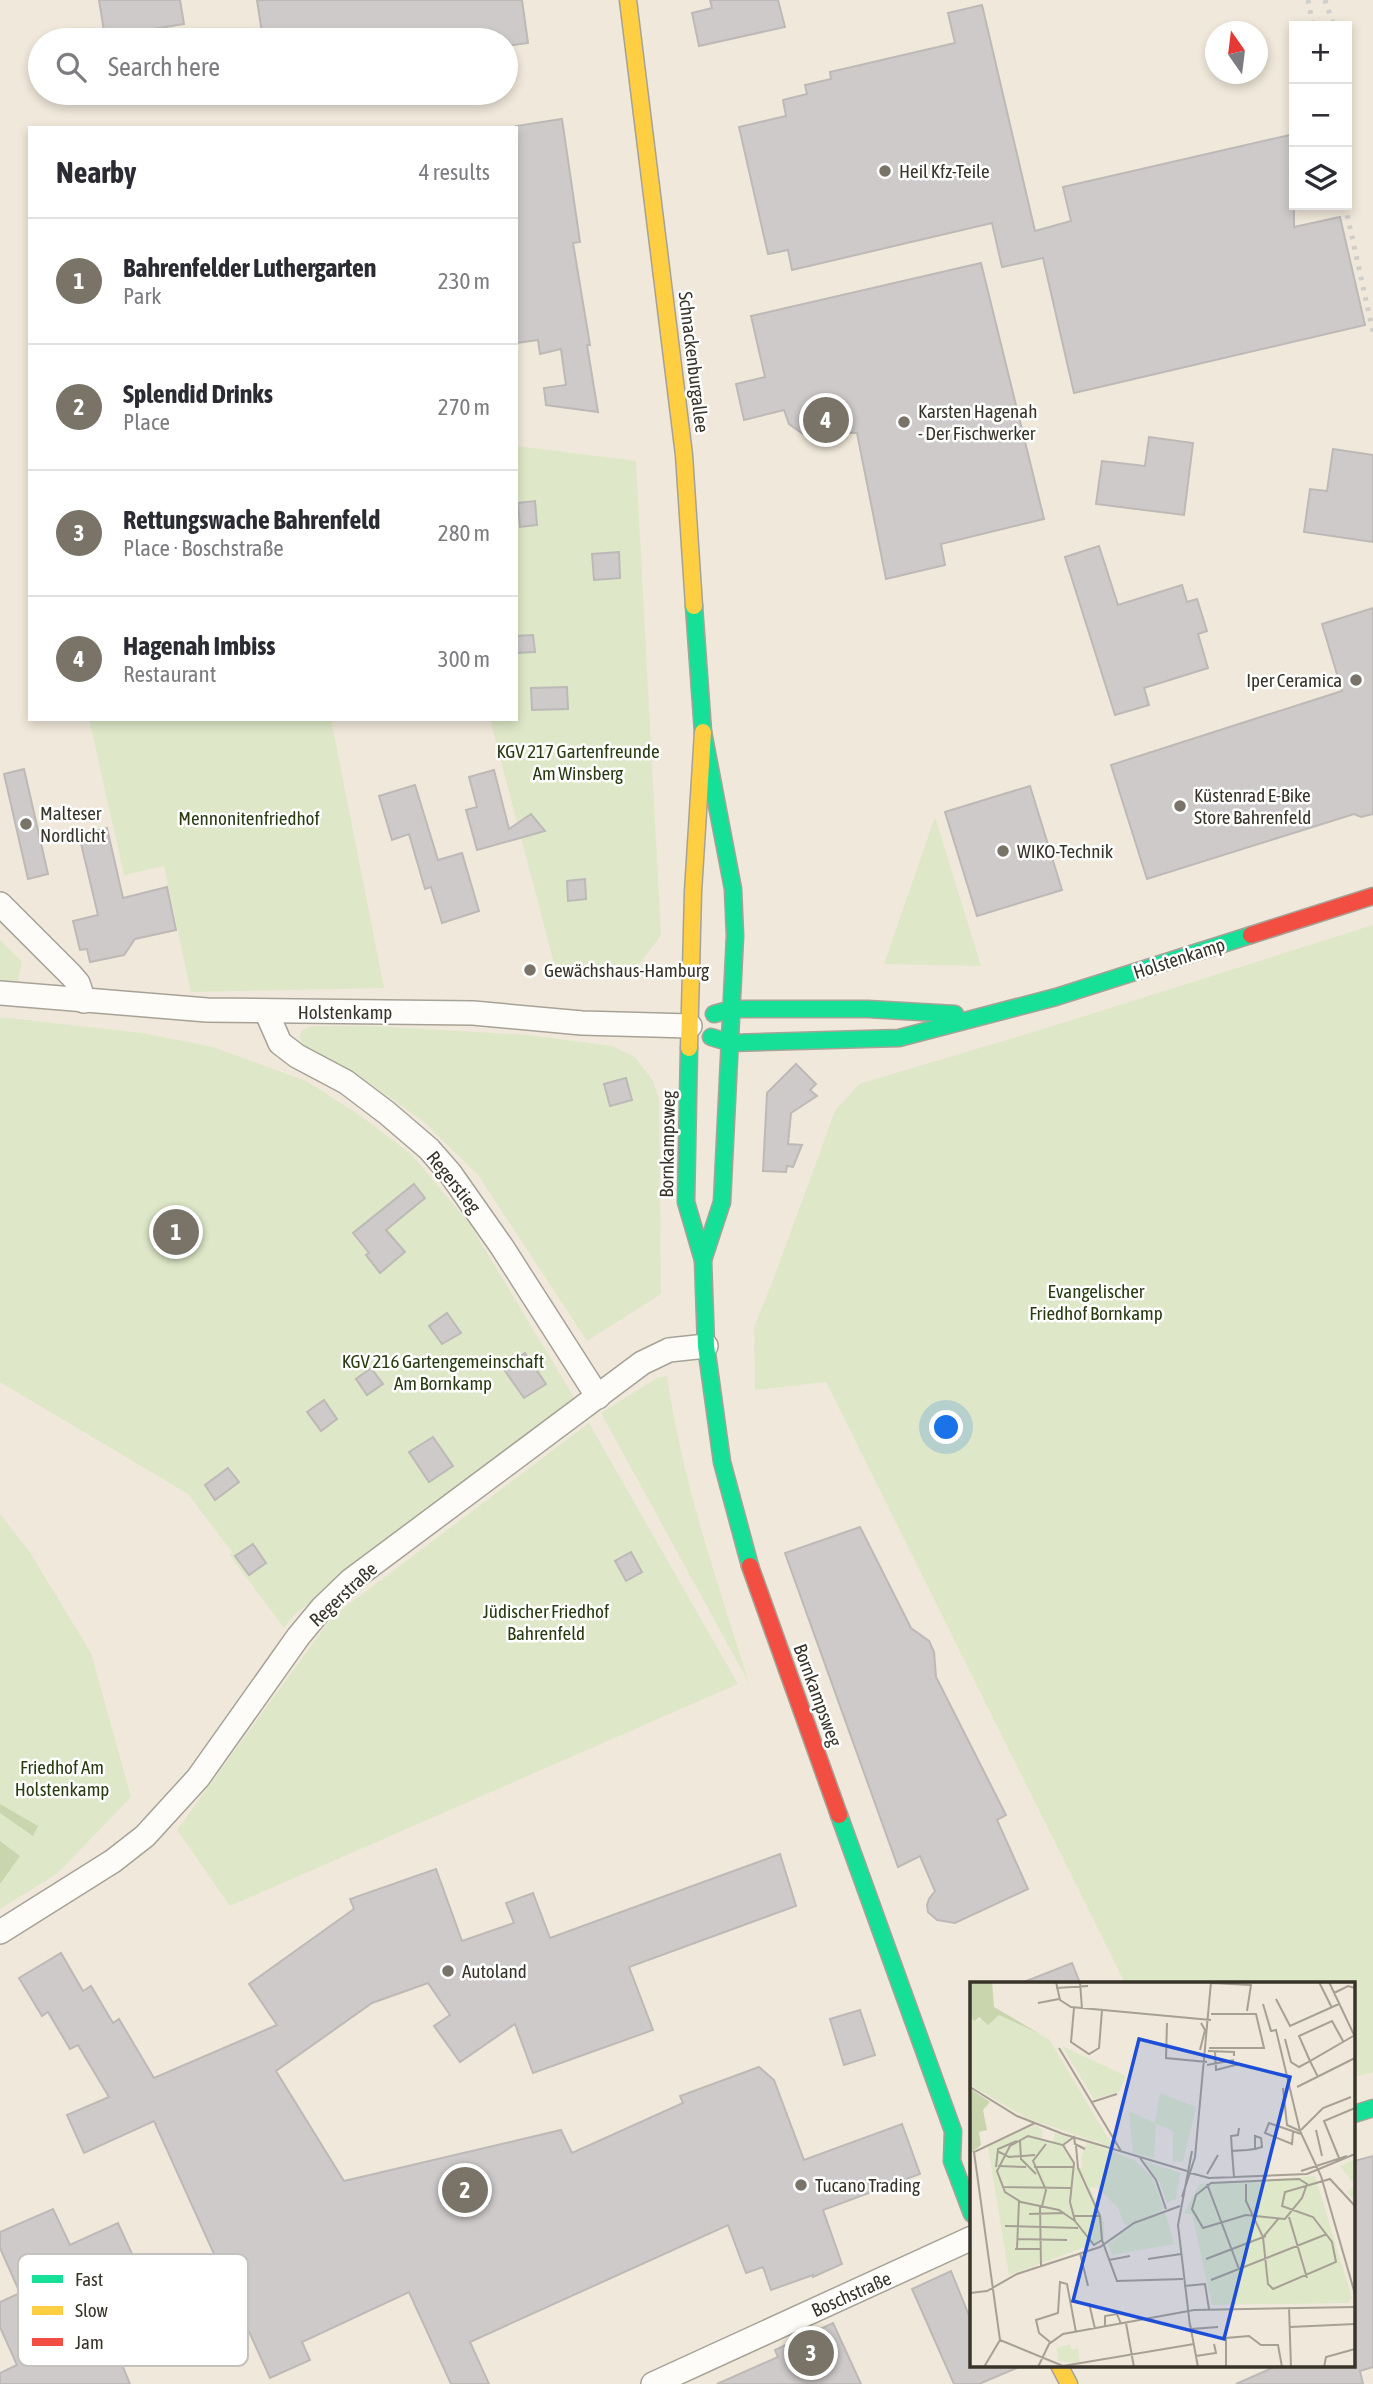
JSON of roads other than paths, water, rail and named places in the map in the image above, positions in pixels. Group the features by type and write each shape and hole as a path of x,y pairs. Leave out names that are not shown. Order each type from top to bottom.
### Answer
{"main road":[{"name":"Schnackenburgallee","path":"628,0 684,455 703,732 733,890 735,936 731,1043"},
{"name":"Schnackenburgallee","path":"690,1026 693,892 703,732"},
{"name":"Holstenkamp","path":"690,1026 717,1040 731,1043 899,1038 1056,997 1373,896"},
{"name":"Holstenkamp","path":"690,1026 732,1009 868,1009 984,1015"},
{"name":"Bornkampsweg","path":"690,1026 686,1202 703,1260 706,1346 722,1462 744,1549 953,2131 952,2161 970,2209"},
{"name":"Bornkampsweg","path":"703,1260 722,1202 731,1043"},
{"path":"1356,2113 1373,2108"},
{"name":"Bornkampsweg","path":"953,2131 970,2148"},
{"path":"1060,2366 1069,2384"}],"street":[{"path":"0,904 78,983 84,1001"},
{"name":"Holstenkamp","path":"0,993 207,1010 473,1013 582,1023 690,1026"},
{"name":"Regerstieg","path":"266,1011 280,1043 346,1082 387,1113 429,1149 450,1173 502,1247 598,1397"},
{"name":"Regerstraße","path":"0,1932 113,1861 145,1836 198,1778 298,1637 322,1608 350,1581 642,1363 670,1350 706,1346"},
{"name":"Boschstraße","path":"653,2384 970,2239"}],"railway":[{"path":"1308,0 1312,21"},
{"path":"1325,0 1332,21"},
{"path":"1346,210 1373,332"}],"place":[{"name":"Heil Kfz-Teile","path":"885,171"},
{"name":"Hagenah Imbiss","path":"826,420"},
{"name":"Karsten Hagenah - Der Fischwerker","path":"904,422"},
{"name":"Iper Ceramica","path":"1356,680"},
{"name":"Küstenrad E-Bike Store Bahrenfeld","path":"1180,806"},
{"name":"Malteser Nordlicht","path":"26,824"},
{"name":"WIKO-Technik","path":"1003,851"},
{"name":"Gewächshaus-Hamburg","path":"530,970"},
{"name":"Bahrenfelder Luthergarten","path":"176,1232"},
{"name":"Autoland","path":"448,1971"},
{"name":"Tucano Trading","path":"801,2185"},
{"name":"Splendid Drinks","path":"465,2190"},
{"name":"Rettungswache Bahrenfeld","path":"811,2353"}],"park label":[{"name":"KGV 217 Gartenfreunde Am Winsberg","path":"578,762"},
{"name":"Mennonitenfriedhof","path":"249,818"},
{"name":"Evangelischer Friedhof Bornkamp","path":"1096,1302"},
{"name":"KGV 216 Gartengemeinschaft Am Bornkamp","path":"443,1372"},
{"name":"Jüdischer Friedhof Bahrenfeld","path":"546,1622"},
{"name":"Friedhof Am Holstenkamp","path":"62,1778"}]}
